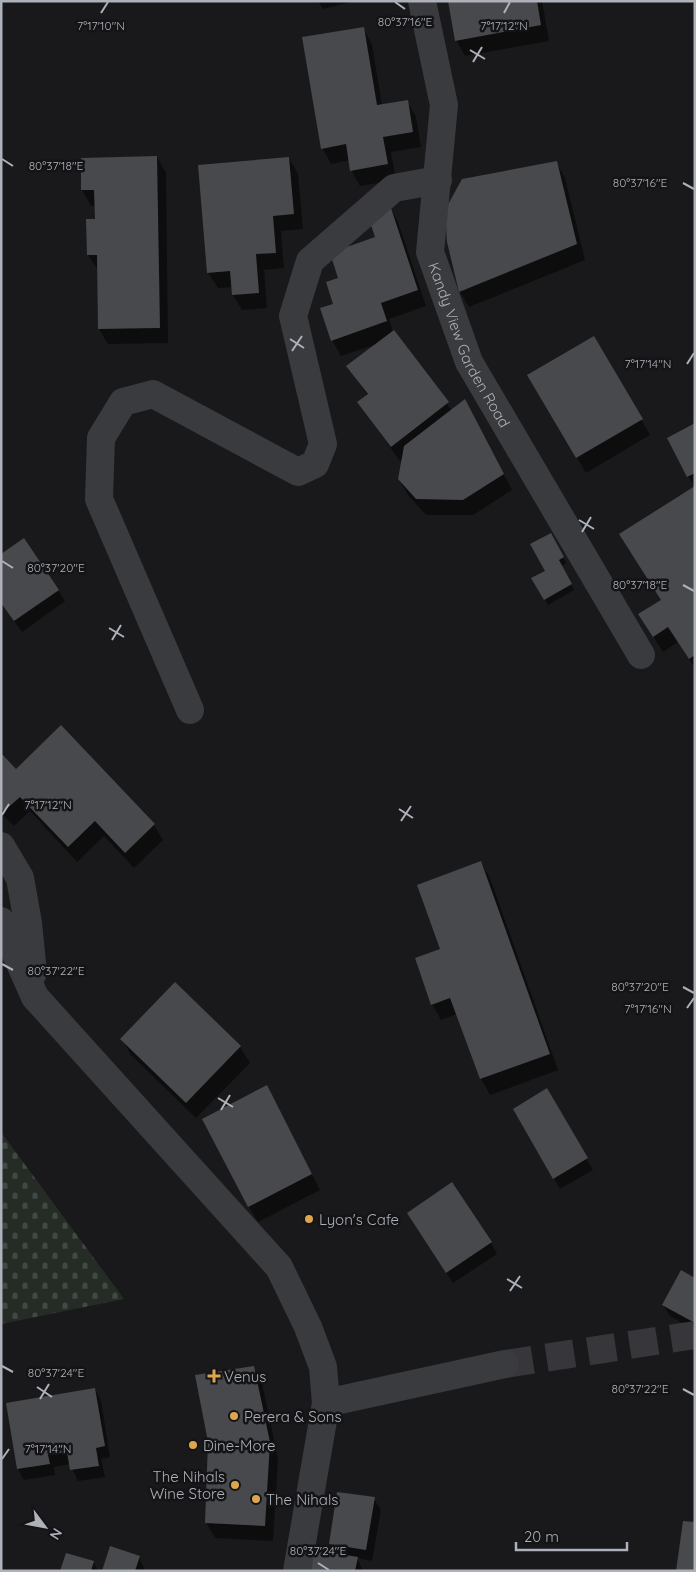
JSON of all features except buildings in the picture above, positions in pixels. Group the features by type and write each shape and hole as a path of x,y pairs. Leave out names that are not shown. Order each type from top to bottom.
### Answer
{"street":[{"name":"Kandy View Garden Road","path":"422,1 444,105 430,252 469,362 641,655"},
{"path":"190,710 100,499 100,438 123,402 153,394 298,472 315,464 323,444 292,316 310,262 394,188 438,180"},
{"path":"1,846 20,878 28,923 35,997"},
{"path":"1,921 35,997 279,1267 308,1327 323,1367 326,1403 296,1571"},
{"path":"326,1403 505,1364"}],"green space":[{"path":"1,1132 124,1299 1,1324"}],"tunnel":[{"path":"505,1364 695,1335"}],"place":[{"name":"Lyon's Cafe","path":"309,1219"},
{"name":"Venus","path":"214,1376"},
{"name":"Perera & Sons","path":"234,1416"},
{"name":"Dine-More","path":"193,1445"},
{"name":"The Nihals Wine Store","path":"235,1485"},
{"name":"The Nihals","path":"256,1499"}]}
